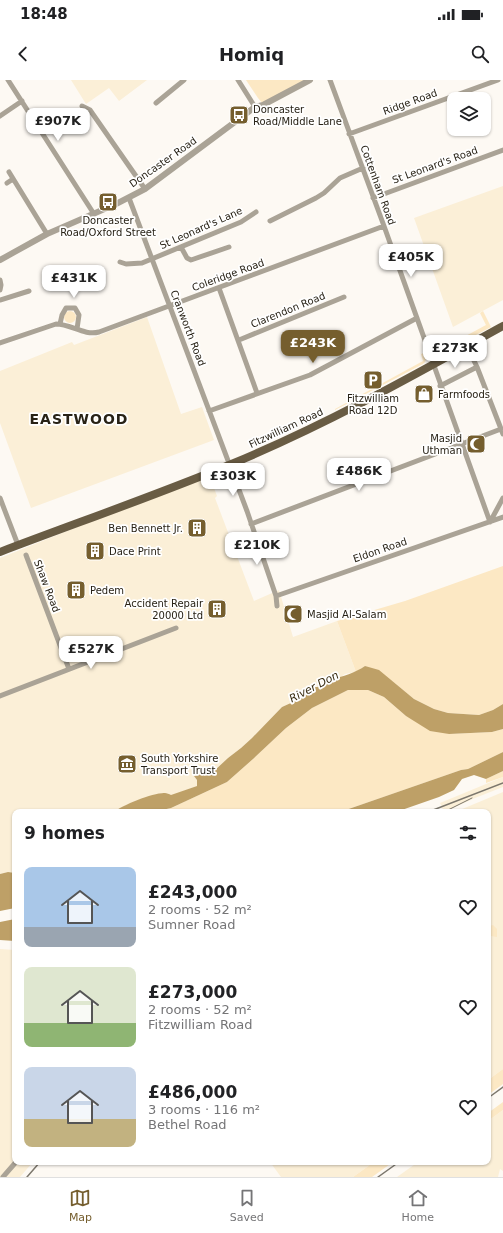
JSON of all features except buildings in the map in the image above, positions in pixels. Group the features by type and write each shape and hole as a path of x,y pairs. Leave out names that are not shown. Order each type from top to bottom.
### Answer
{"main road":[{"name":"Fitzwilliam Road","path":"0,552 229,465 363,403 503,326"}],"street":[{"path":"8,80 94,214"},
{"path":"156,103 184,80"},
{"path":"238,80 255,107"},
{"name":"Doncaster Road","path":"0,260 47,234 129,198 144,189 255,107 263,105 310,80"},
{"name":"Cottenham Road","path":"330,80 490,522"},
{"name":"Ridge Road","path":"350,134 498,80"},
{"path":"0,116 22,101"},
{"path":"82,106 90,110 144,189"},
{"name":"St Leonard's Road","path":"373,198 503,150"},
{"path":"270,221 316,198 324,193 340,178 363,168"},
{"path":"9,172 47,234"},
{"path":"7,183 13,179"},
{"name":"Cranworth Road","path":"129,198 251,524 276,596 277,606"},
{"name":"St Leonard's Lane","path":"120,262 126,264 138,264 240,222 256,212"},
{"name":"Coleridge Road","path":"0,343 51,324 60,324 86,332 95,333 384,226"},
{"path":"181,247 187,258 191,260 229,247"},
{"path":"0,280 0,290"},
{"path":"219,288 258,393"},
{"path":"0,300 29,291"},
{"name":"Clarendon Road","path":"239,340 344,297"},
{"path":"60,324 62,314 66,308 75,308 79,315 77,329"},
{"path":"209,411 310,375 417,318"},
{"path":"251,524 461,444 502,431 478,367 468,346"},
{"path":"440,386 478,367"},
{"path":"0,498 18,545"},
{"path":"490,522 503,498"},
{"name":"Eldon Road","path":"276,596 503,517"},
{"name":"Shaw Road","path":"26,555 69,669"},
{"path":"0,696 176,628"},
{"path":"3,1177 13,1165"}],"shaded area":[{"path":"71,80 147,80 119,101 109,88 86,104"},
{"path":"246,80 305,80 262,103"},
{"path":"503,186 503,300 453,327 414,218"},
{"path":"70,311 74,313 76,317 74,321 70,323 66,321 64,317 66,313"},
{"path":"483,311 491,327 442,353 436,352 486,325 480,313"},
{"path":"147,317 181,414 202,407 214,440 31,508 0,423 0,371 72,342 74,345"},
{"path":"424,353 426,359 423,364 335,410 423,361 421,354"},
{"path":"209,474 217,496 215,498 254,601 279,590 293,637 337,621 356,672 345,674 338,679 330,680 324,685 312,687 304,697 282,707 252,738 214,771 194,776 197,780 197,786 171,796 166,793 161,793 135,801 118,809 12,809 12,873 0,874 0,558"},
{"path":"503,566 503,704 493,710 479,715 448,713 434,709 414,699 392,681 365,666 356,672 337,621 405,601"},
{"path":"365,666 379,670 414,699 434,709 448,713 479,715 493,710 503,704 503,729 492,732 449,734 430,731 406,716 384,697 368,690 348,690 312,708 286,728 227,782 171,808 118,809 160,793 171,795 197,786 197,780 194,776 214,771 252,738 282,707 304,697 306,691 310,688 321,686 330,680"},
{"path":"348,690 368,690 384,697 406,716 449,734 492,732 503,729 503,752 468,769 461,770 349,809 166,809 227,782 286,728 312,708"},
{"path":"503,752 503,771 486,779 474,775 462,779 454,790 439,797 405,809 349,809 461,770 468,769"},
{"path":"503,771 503,777 486,783 486,779"},
{"path":"503,777 503,787 451,809 443,809 440,803"},
{"path":"503,792 503,1069 491,1078 491,809 462,809"},
{"path":"12,873 12,909 0,911 0,874"},
{"path":"12,920 12,941 0,940 0,922"},
{"path":"493,925 497,929 497,937 491,936 491,926"},
{"path":"0,949 12,950 12,1165 30,1165 20,1177 0,1177"},
{"path":"503,1069 503,1084 491,1093 491,1078"},
{"path":"503,1102 503,1110 491,1119 491,1111"},
{"path":"503,1110 503,1171 500,1169 498,1177 397,1177 414,1165 491,1165 491,1119"},
{"path":"272,1165 370,1165 353,1177 281,1177"},
{"path":"370,1165 389,1165 372,1177 353,1177"}],"tram line":[{"path":"450,809 472,798"}],"railway":[{"path":"436,809 503,783"},
{"path":"491,1096 503,1087"},
{"path":"27,1177 37,1165"},
{"path":"378,1177 395,1165"}],"place":[{"name":"Doncaster Road/Middle Lane","path":"239,115"},
{"name":"Doncaster Road/Oxford Street","path":"108,202"},
{"name":"Fitzwilliam Road 12D","path":"373,380"},
{"name":"Farmfoods","path":"424,394"},
{"name":"Masjid Uthman","path":"476,444"},
{"name":"Ben Bennett Jr.","path":"197,528"},
{"name":"Dace Print","path":"95,551"},
{"name":"Pedem","path":"76,590"},
{"name":"Accident Repair 20000 Ltd","path":"217,609"},
{"name":"Masjid Al-Salam","path":"293,614"},
{"name":"South Yorkshire Transport Trust","path":"127,764"}],"district":[{"name":"EASTWOOD","path":"79,419"}],"water label":[{"name":"River Don","path":"314,687"}]}
